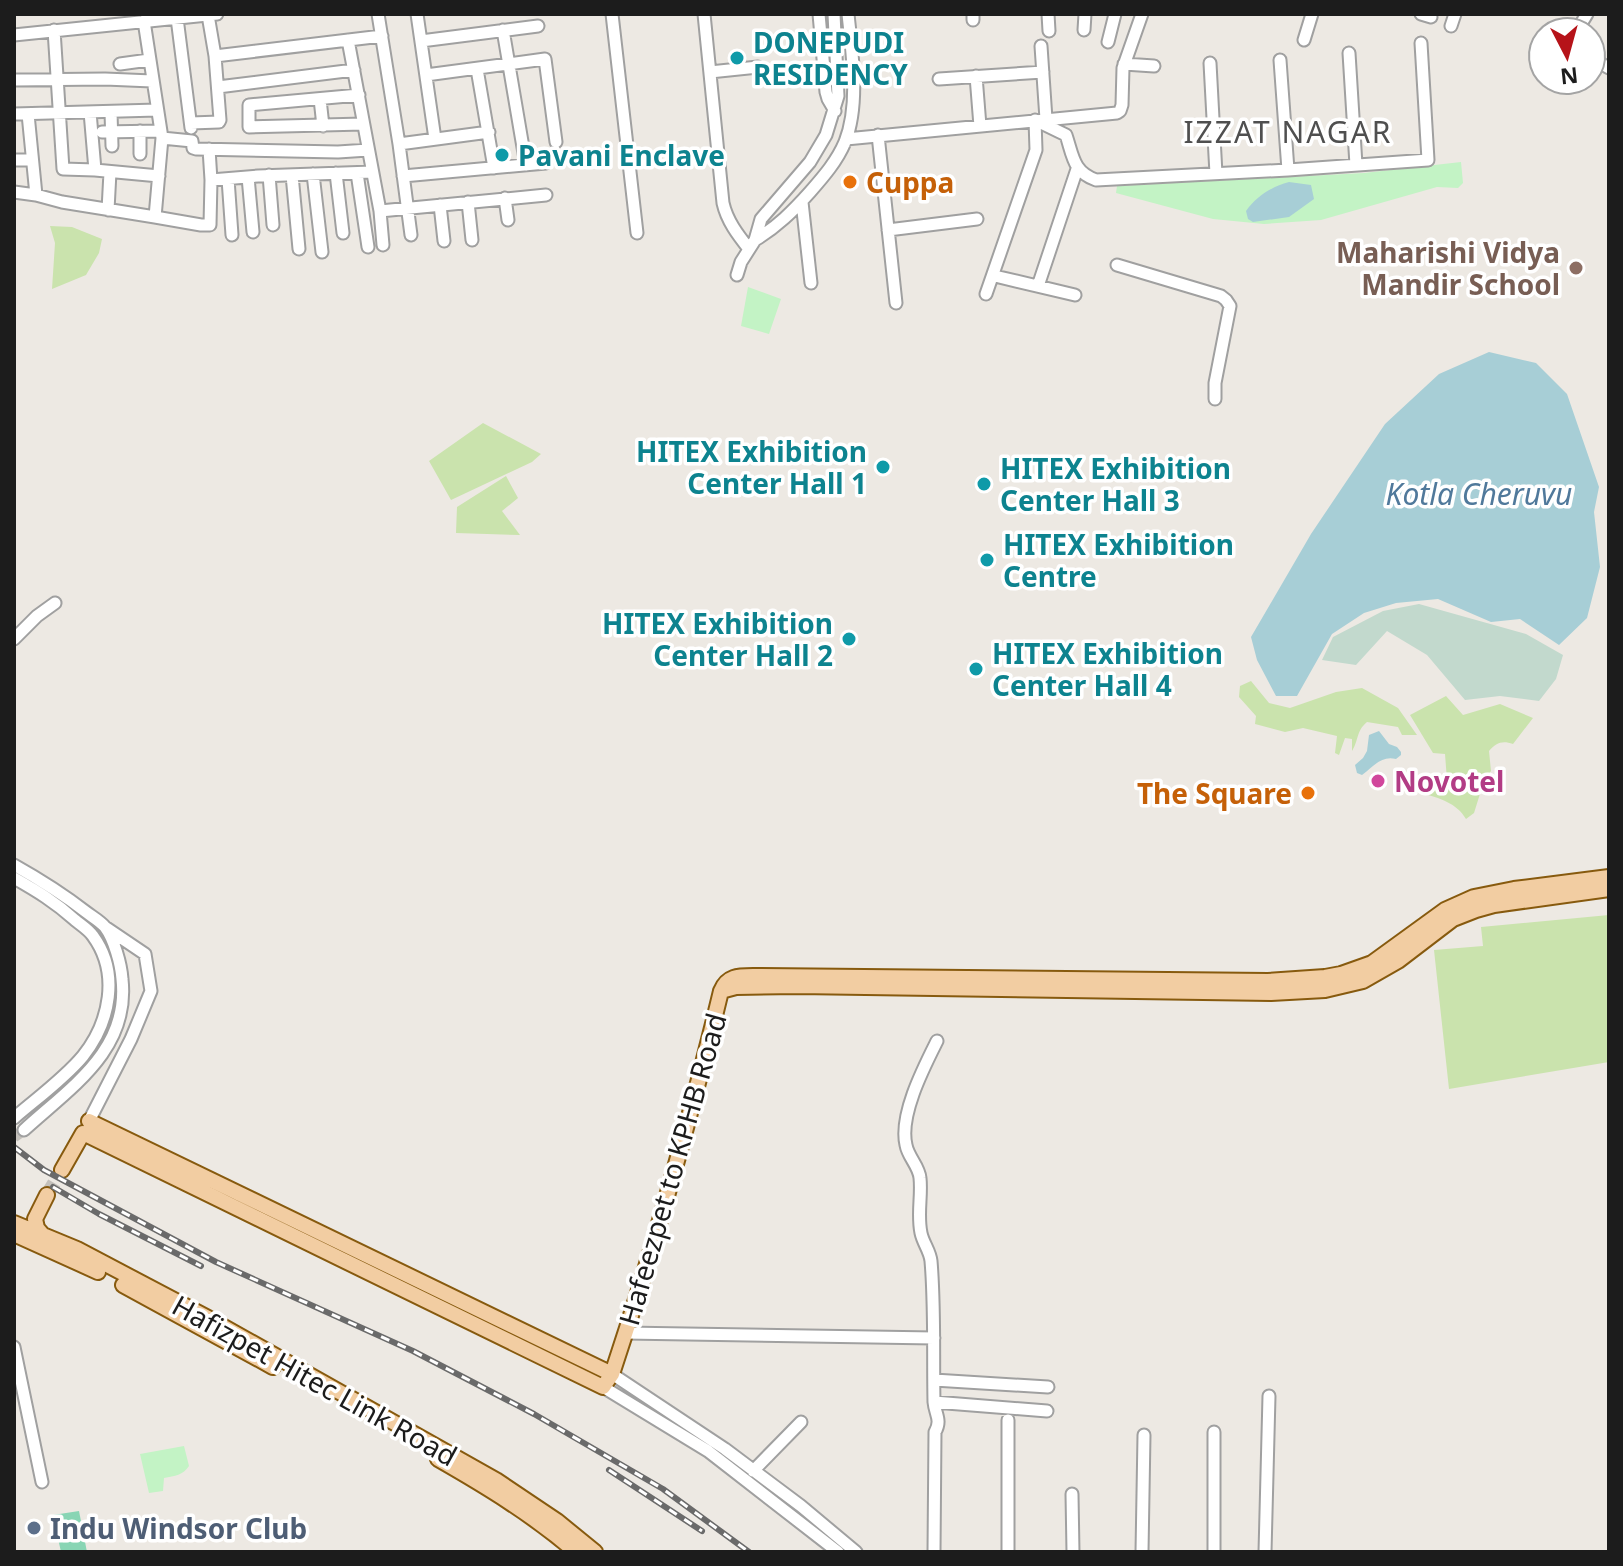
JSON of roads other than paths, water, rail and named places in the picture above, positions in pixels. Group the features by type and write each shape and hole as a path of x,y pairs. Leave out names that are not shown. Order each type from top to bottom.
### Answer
{"main road":[{"path":"721,991 726,981 733,977 753,976 1253,981 1325,977 1372,963 1445,910 1474,897 1609,877"},
{"name":"Hafeezpet to KPHB Road","path":"607,1380 654,1243 693,1108 721,991 736,987 773,986 1271,993 1325,990 1363,981 1380,972 1464,914 1494,905 1609,889"},
{"path":"62,1170 86,1127 607,1380"},
{"path":"43,1235 35,1219 47,1195"},
{"path":"17,1228 489,1488 586,1551"},
{"name":"Hafizpet Hitec Link Road","path":"17,1228 77,1249 208,1318 496,1480 557,1521 586,1551"}],"street":[{"path":"14,35 217,14"},
{"path":"378,14 411,235"},
{"path":"417,14 435,139"},
{"path":"612,14 637,233"},
{"path":"704,14 713,65 725,212 733,228 752,244"},
{"path":"819,14 826,92 835,111"},
{"path":"737,275 761,219 810,162 826,135 835,111 838,96 834,14"},
{"path":"752,244 774,229 802,202 828,171 846,139 854,84 848,14"},
{"path":"1048,14 1049,31"},
{"path":"1084,30 1085,14"},
{"path":"1108,42 1115,14"},
{"path":"846,139 1120,111 1124,64 1142,14"},
{"path":"1304,40 1312,14"},
{"path":"1451,26 1455,14"},
{"path":"191,123 220,121 208,15"},
{"path":"177,18 195,149 368,150"},
{"path":"144,21 161,135 155,217"},
{"path":"421,41 538,26"},
{"path":"54,30 63,169 159,176"},
{"path":"503,30 526,165"},
{"path":"215,56 382,36"},
{"path":"348,40 380,211 383,245"},
{"path":"1041,120 1066,135 1077,169 1096,180 1428,160 1421,43"},
{"path":"986,294 1036,150 1041,120 1041,46"},
{"path":"1349,53 1356,165"},
{"path":"426,75 545,59 556,142"},
{"path":"120,64 149,60"},
{"path":"1280,60 1288,170"},
{"path":"1210,63 1216,174"},
{"path":"1124,64 1154,66"},
{"path":"713,65 758,67"},
{"path":"477,69 494,168"},
{"path":"218,87 354,70"},
{"path":"939,79 1043,72"},
{"path":"976,76 980,126"},
{"path":"14,80 152,81"},
{"path":"359,95 249,105 249,127 363,124"},
{"path":"320,99 323,126"},
{"path":"14,114 157,110"},
{"path":"90,112 95,170"},
{"path":"111,112 107,132 112,146"},
{"path":"28,114 36,195"},
{"path":"107,132 140,131 192,141"},
{"path":"140,131 140,154"},
{"path":"399,144 489,132"},
{"path":"878,135 896,303"},
{"path":"14,192 210,225 209,149"},
{"path":"14,160 32,160"},
{"path":"403,176 546,163"},
{"path":"1038,286 1077,169"},
{"path":"108,210 110,172"},
{"path":"211,180 372,172"},
{"path":"336,173 343,233"},
{"path":"357,173 368,247"},
{"path":"313,174 322,252"},
{"path":"269,175 273,225"},
{"path":"292,175 299,249"},
{"path":"248,177 253,232"},
{"path":"228,179 232,235"},
{"path":"380,211 546,195"},
{"path":"505,198 508,220"},
{"path":"468,202 472,240"},
{"path":"802,202 811,283"},
{"path":"440,205 444,241"},
{"path":"888,230 977,219"},
{"path":"1117,265 1226,300 1230,306 1215,383 1215,399"},
{"path":"999,277 1075,295"},
{"path":"14,639 55,603"},
{"path":"14,865 58,890 145,954 151,991 131,1039 86,1127"},
{"path":"14,878 52,900 92,934 103,954 109,992 102,1025 81,1058 14,1118"},
{"path":"24,1130 84,1075 116,1032 123,1000 121,967 105,927"},
{"path":"934,1552 935,1432 939,1425 939,1412 934,1404 931,1257 922,1237 919,1216 920,1172 906,1148 905,1139 917,1081 937,1041"},
{"path":"625,1333 934,1338"},
{"path":"14,1347 42,1482"},
{"path":"607,1380 725,1449 856,1552"},
{"path":"607,1380 708,1451 838,1552"},
{"path":"934,1380 1048,1387"},
{"path":"1265,1552 1269,1396"},
{"path":"934,1404 1047,1411"},
{"path":"1008,1420 1008,1552"},
{"path":"753,1471 801,1422"},
{"path":"1214,1432 1214,1552"},
{"path":"1142,1552 1144,1435"},
{"path":"1072,1494 1073,1552"}],"water":[{"path":"1289,182 1311,185 1314,199 1289,217 1253,222 1248,219 1246,211 1255,201 1270,189"},
{"name":"Kotla Cheruvu","path":"1489,352 1536,363 1567,394 1599,487 1594,512 1600,567 1587,618 1559,645 1520,619 1491,622 1438,599 1396,603 1364,613 1332,634 1297,696 1276,696 1257,660 1251,637 1311,534 1385,424 1439,374"},
{"path":"1379,731 1389,744 1397,747 1401,755 1396,759 1382,760 1362,775 1357,773 1355,765 1367,751 1369,735"}],"tunnel":[{"path":"14,1137 24,1130"},
{"path":"47,1195 62,1170"}],"railway":[{"path":"14,1147 44,1170 216,1262 413,1351 534,1414 663,1489 749,1552"},
{"path":"53,1187 201,1266"},
{"path":"609,1470 702,1531"}],"place":[{"name":"DONEPUDI RESIDENCY","path":"737,58"},
{"name":"Pavani Enclave","path":"502,155"},
{"name":"Cuppa","path":"850,182"},
{"name":"Maharishi Vidya Mandir School","path":"1576,268"},
{"name":"HITEX Exhibition Center Hall 1","path":"883,467"},
{"name":"HITEX Exhibition Center Hall 3","path":"984,484"},
{"name":"HITEX Exhibition Centre","path":"987,560"},
{"name":"HITEX Exhibition Center Hall 2","path":"849,639"},
{"name":"HITEX Exhibition Center Hall 4","path":"976,669"},
{"name":"Novotel","path":"1378,781"},
{"name":"The Square","path":"1308,793"},
{"name":"Indu Windsor Club","path":"34,1528"}],"district":[{"name":"IZZAT NAGAR","path":"1288,131"}]}
